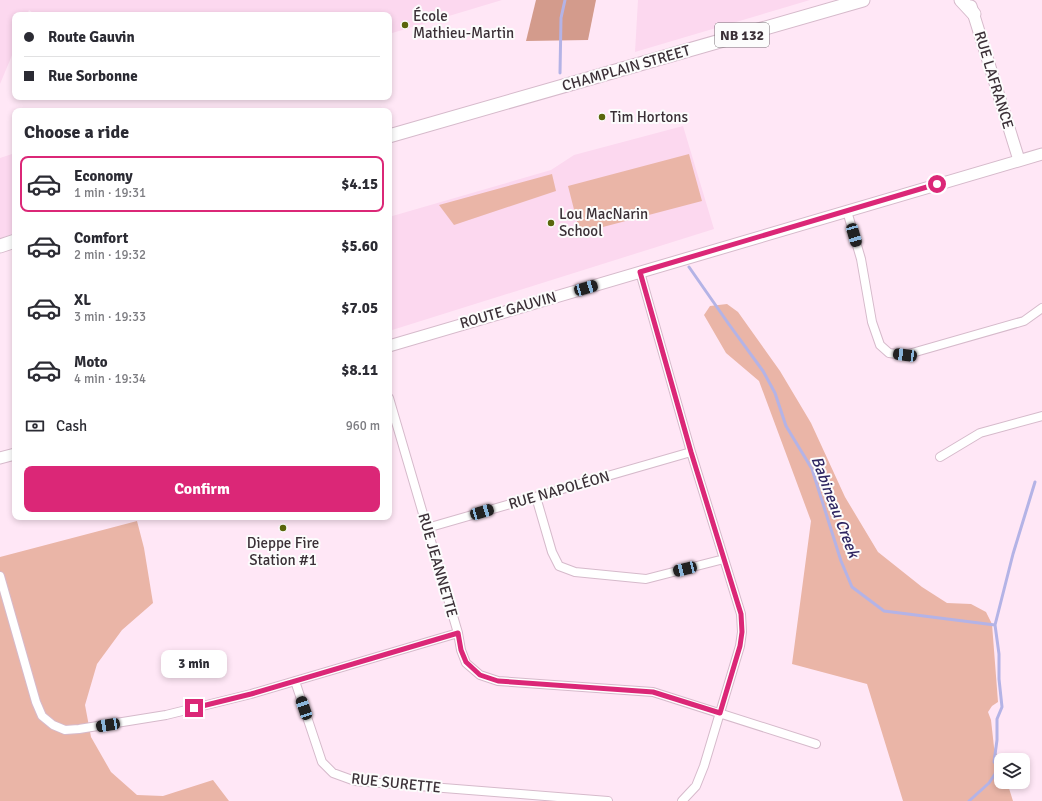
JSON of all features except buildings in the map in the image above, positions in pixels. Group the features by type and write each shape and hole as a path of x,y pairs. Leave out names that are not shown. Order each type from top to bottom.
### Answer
{"main road":[{"name":"CHAMPLAIN STREET","path":"392,135 863,0"},
{"path":"961,0 974,14"},
{"path":"0,246 12,243"}],"street":[{"name":"RUE LAFRANCE","path":"970,0 1019,160"},
{"name":"ROUTE GAUVIN","path":"392,345 1042,154"},
{"path":"847,211 861,259 872,322 880,345 889,353 905,355 1024,321 1042,308"},
{"path":"640,272 691,452 741,614 742,632 740,646 704,766 696,786 682,801"},
{"name":"RUE JEANNETTE","path":"392,408 458,633 461,650 466,662 480,675 498,681 653,692 816,744"},
{"path":"940,457 980,433 1042,416"},
{"name":"RUE NAPOLÉON","path":"427,528 691,452"},
{"path":"0,458 12,455"},
{"path":"536,496 552,552 559,566 575,572 646,579 724,559"},
{"path":"0,576 36,702 42,716 53,725 65,730 166,715 251,694 458,633"},
{"name":"RUE SURETTE","path":"294,681 322,762 333,773 355,781 608,801"}],"shaded area":[{"name":"École Mathieu-Martin","path":"0,0 502,0 392,33 392,12 32,12 29,10 28,12 12,12 12,55 0,84"},
{"path":"536,0 596,0 588,40 526,41"},
{"path":"638,0 810,0 635,52"},
{"name":"Lou MacNarin School","path":"683,126 714,229 392,330 392,216 551,170 574,155"},
{"path":"12,154 12,234 0,238 0,158"},
{"path":"689,154 702,201 580,233 568,186"},
{"path":"552,174 556,191 454,225 439,205"},
{"path":"727,304 738,312 780,371 811,423 845,497 878,552 922,587 947,603 971,604 986,612 992,624 998,702 992,706 988,712 991,720 994,747 996,753 994,753 994,789 1009,789 1013,801 903,801 867,684 792,664 811,521 759,381 726,353 704,315 710,306"},
{"path":"137,521 144,548 153,603 122,630 97,664 85,705 91,737 111,772 137,795 163,796 213,780 229,801 0,801 0,557"}],"waterway":[{"path":"560,73 561,18 565,0"},
{"name":"Babineau Creek","path":"689,267 763,371 775,393 786,426 812,469 841,561 852,587 884,611 995,625"},
{"path":"969,801 989,783 995,774 997,765 994,762 997,740 997,719 1002,707 999,679 999,654 995,625 1013,554 1035,482"}],"place":[{"name":"École Mathieu-Martin","path":"405,25"},
{"name":"Tim Hortons","path":"602,117"},
{"name":"Lou MacNarin School","path":"551,223"},
{"name":"Dieppe Fire Station #1","path":"283,528"}],"route":[{"path":"194,708 251,694 458,633 461,650 466,662 480,675 498,681 653,692 720,713 740,646 742,632 741,614 691,452 640,272 937,184"}]}
